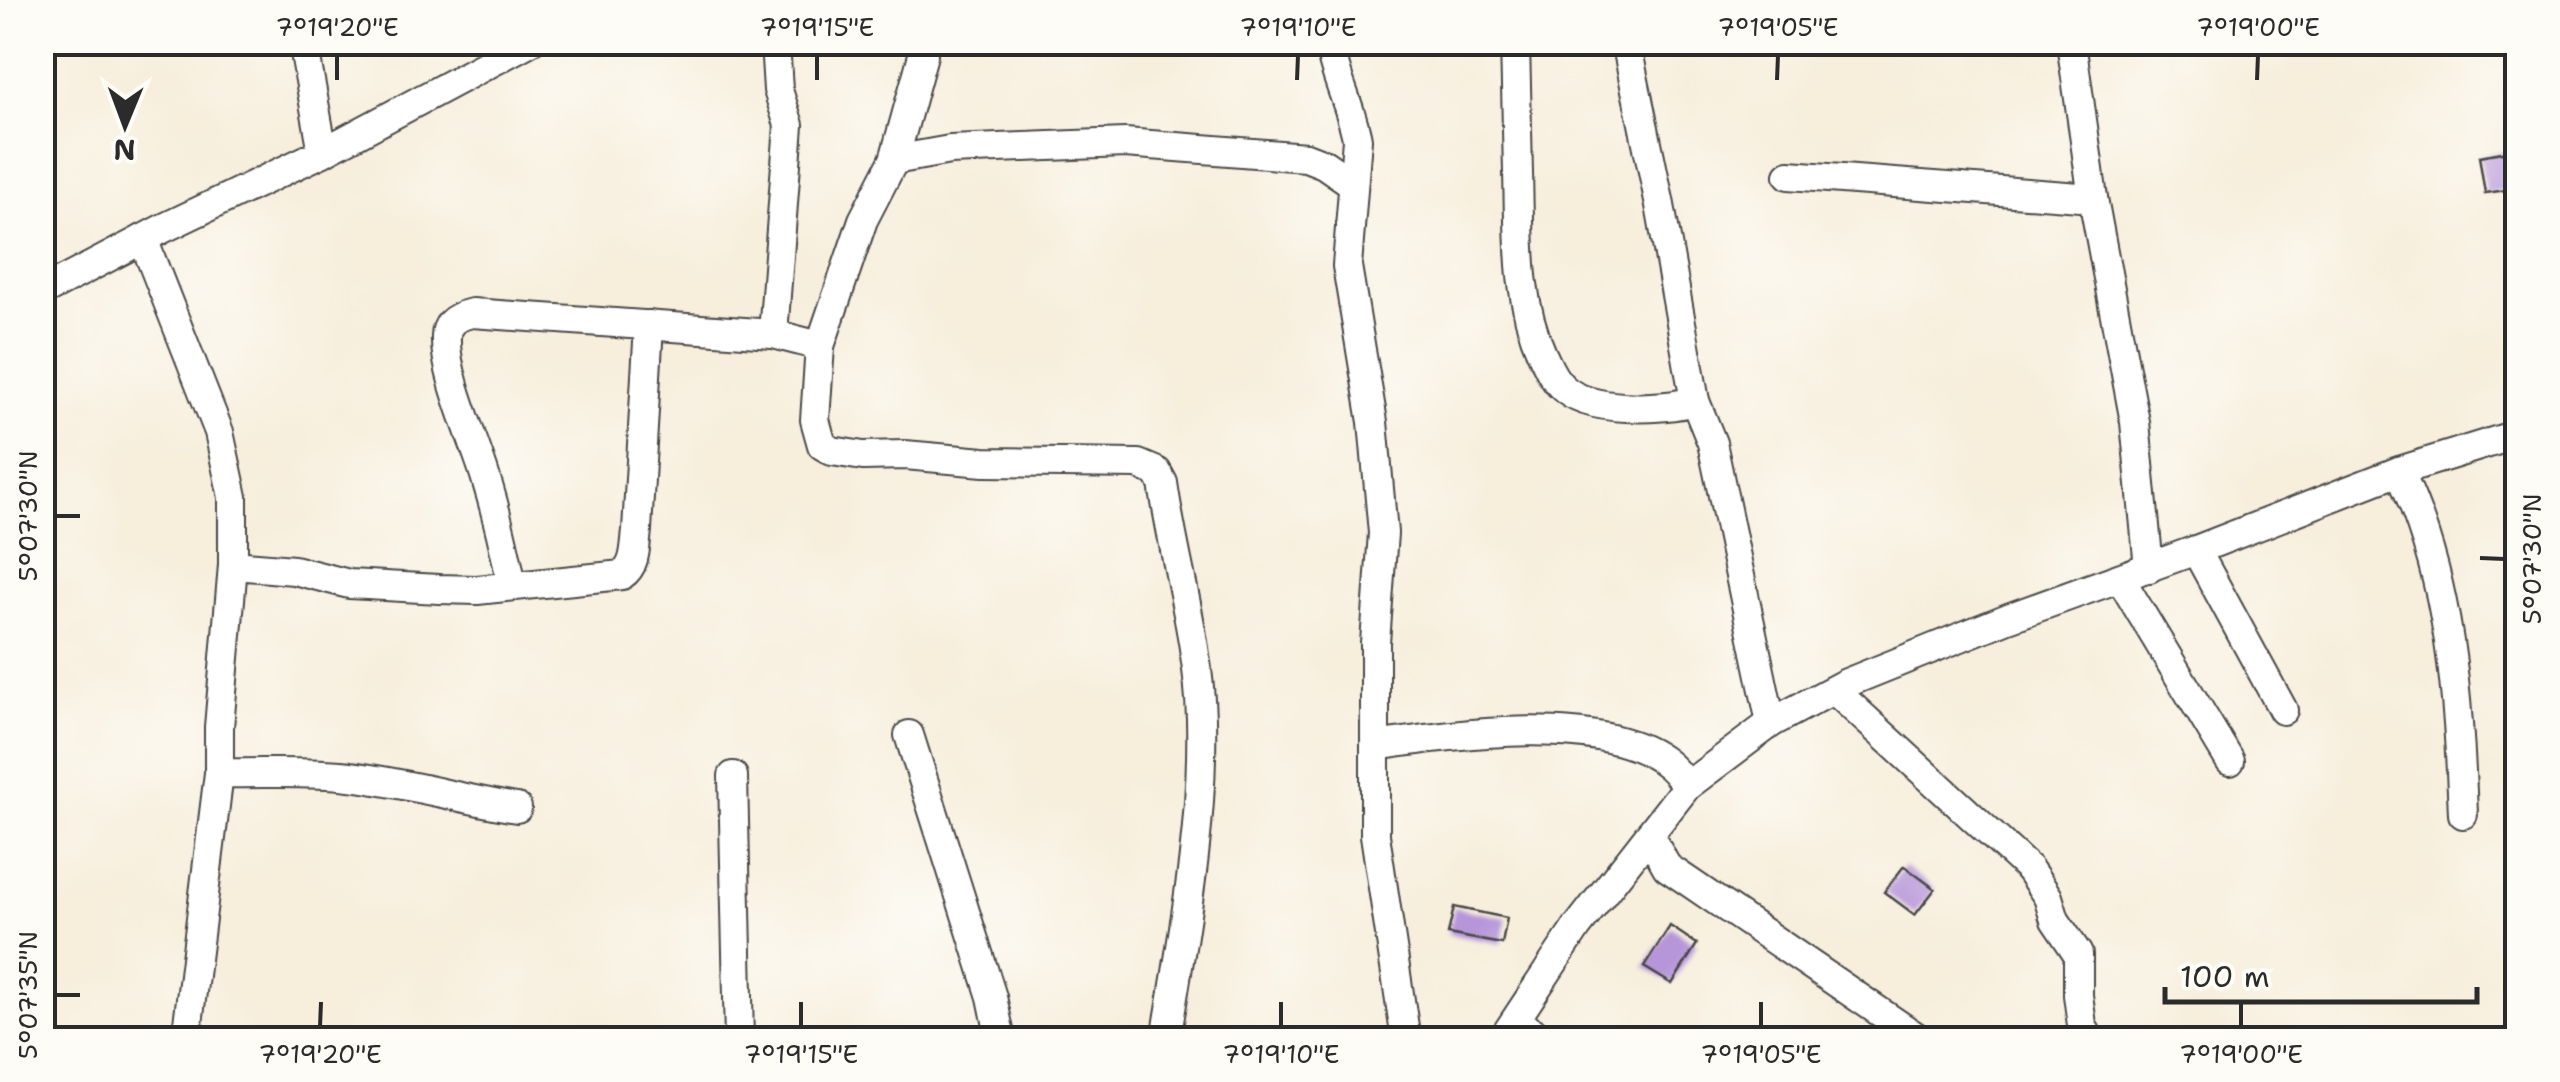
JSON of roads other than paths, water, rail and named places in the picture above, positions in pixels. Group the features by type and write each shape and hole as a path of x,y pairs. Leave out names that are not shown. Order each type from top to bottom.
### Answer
{"street":[{"path":"303,42 323,152"},
{"path":"42,292 323,152 529,42"},
{"path":"773,334 789,136 786,110 778,90 775,42"},
{"path":"921,42 923,55 894,160 864,220 820,346 815,420 822,445 832,451 863,456 1138,464 1157,472 1163,484 1195,656 1201,716 1200,775 1186,917 1166,1040"},
{"path":"1329,42 1332,65 1357,139 1347,266 1373,422 1384,533 1375,643 1376,835 1406,1040"},
{"path":"1515,42 1521,276 1532,331 1550,370 1565,391 1602,403 1642,408 1695,401"},
{"path":"1626,42 1695,401 1712,444 1772,723"},
{"path":"2071,42 2093,198 2135,422 2149,568"},
{"path":"894,160 950,150 1154,144 1306,157 1353,184"},
{"path":"1789,176 2093,198"},
{"path":"144,239 219,432 232,496 234,565 219,726 220,773 186,1040"},
{"path":"512,585 486,478 452,374 445,335 459,316 773,334 820,346"},
{"path":"234,565 294,570 349,584 477,590 611,577 629,570 637,530 650,325"},
{"path":"1544,1040 1509,1030 1577,927 1688,786 1772,723 1834,690 2008,618 2400,471 2518,434"},
{"path":"2400,471 2428,542 2445,614 2457,686 2463,814"},
{"path":"2196,550 2283,710"},
{"path":"2120,578 2230,761"},
{"path":"1834,690 2029,869 2048,897 2054,920 2078,954 2082,1024 2090,1040"},
{"path":"1375,746 1522,730 1573,734 1618,741 1647,751 1668,763 1688,786"},
{"path":"910,735 992,997 1001,1040"},
{"path":"220,773 345,775 516,808"},
{"path":"734,776 739,1040"},
{"path":"1649,835 1667,867 1921,1040"},
{"path":"1626,864 1667,867"}]}
